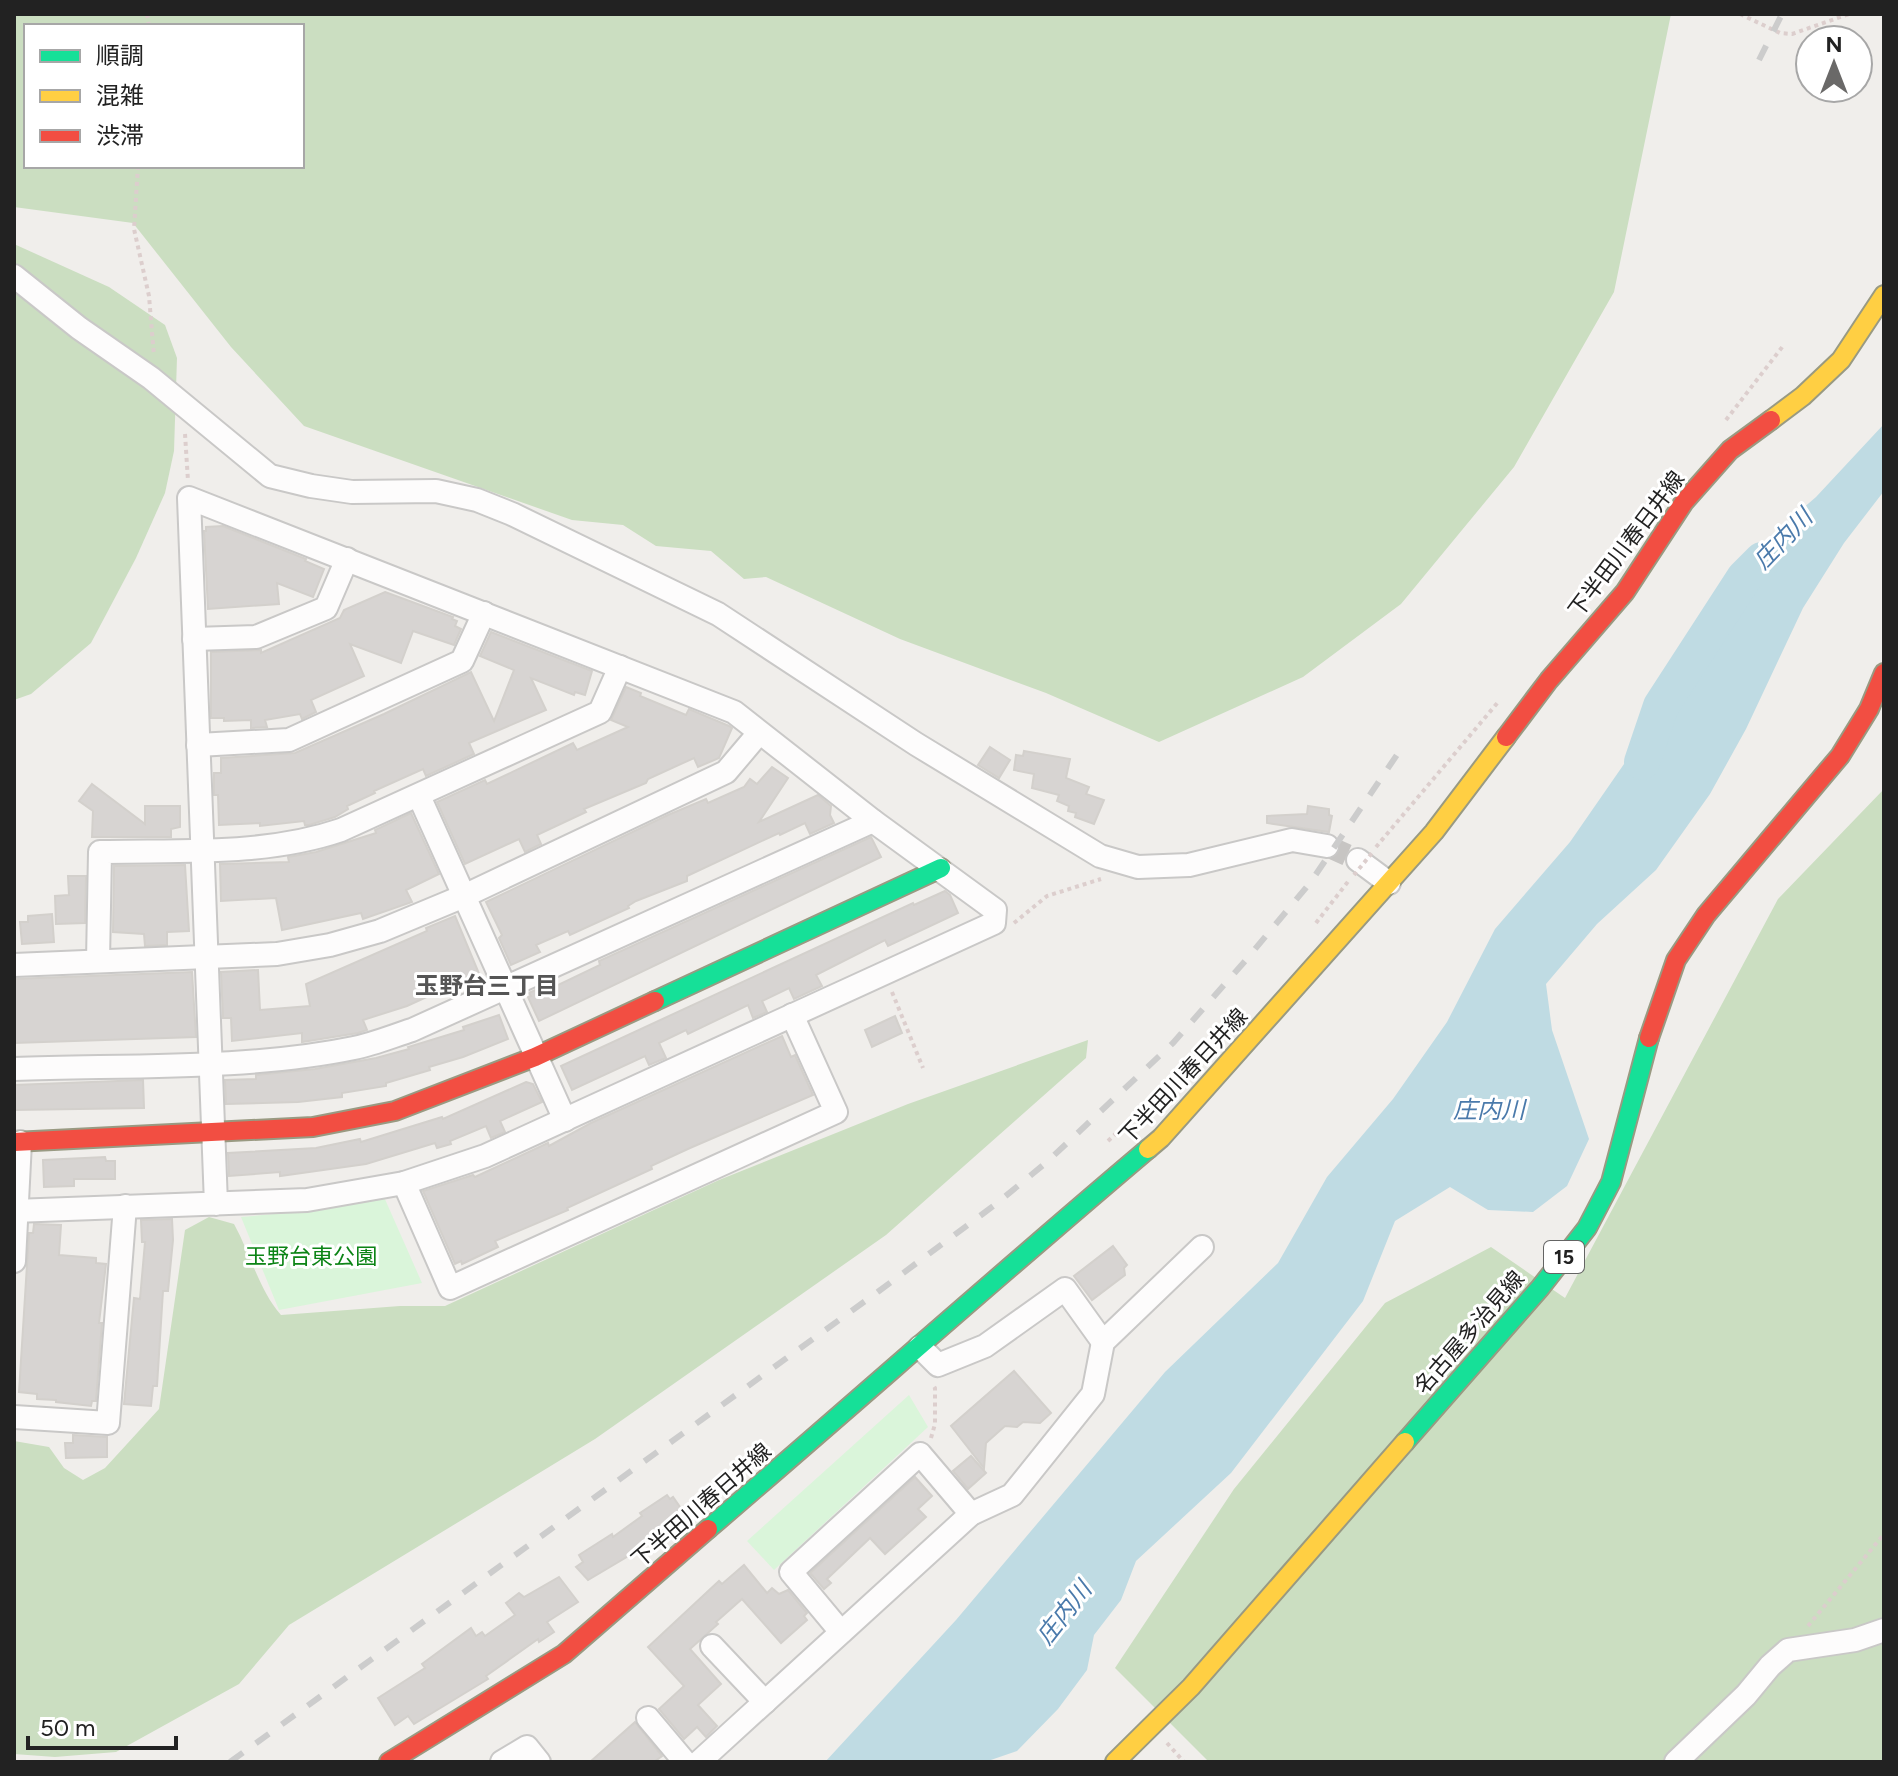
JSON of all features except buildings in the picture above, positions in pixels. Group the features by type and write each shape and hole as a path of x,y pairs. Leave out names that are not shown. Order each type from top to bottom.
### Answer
{"main road":[{"name":"下半田川春日井線","path":"389,1762 564,1654 1161,1138 1434,832 1549,680 1625,592 1684,502 1730,450 1803,396 1841,360 1884,295"},
{"name":"名古屋多治見線","path":"1115,1762 1191,1687 1540,1288 1587,1228 1611,1182 1643,1054 1676,960 1706,915 1840,756 1869,709 1884,673"},
{"path":"17,1142 313,1127 381,1115 441,1095 535,1057 941,868"}],"street":[{"path":"14,276 79,328 192,410 270,476 352,492 436,491 477,500 718,614 916,744 1100,856 1138,867 1189,865 1292,840 1327,846"},
{"path":"16,1211 125,1206 216,1204 307,1200 404,1183 485,1156 994,923 995,910 873,821 734,712 189,498 216,1204"},
{"path":"194,639 256,637 326,608 347,559"},
{"path":"198,745 289,740 462,661 484,613"},
{"path":"98,961 100,852 282,846 341,830 600,712 620,667"},
{"path":"14,965 277,954 330,945 380,931 464,896 726,772 759,733"},
{"path":"419,796 565,1120"},
{"path":"14,1069 209,1063 300,1057 357,1048 412,1030 873,821"},
{"path":"1361,863 1389,883"},
{"path":"404,1183 450,1288 836,1112 792,1015"},
{"path":"14,1261 17,1142"},
{"path":"14,1417 108,1423 125,1206"},
{"path":"699,1762 971,1514 1012,1495 1093,1394 1103,1342 1202,1247"},
{"path":"920,1347 938,1365 985,1346 1065,1289 1103,1342"},
{"path":"841,1632 791,1572 920,1454 971,1514"},
{"path":"1676,1762 1788,1650 1855,1640 1884,1630"},
{"path":"712,1646 765,1702"},
{"path":"648,1718 685,1762"},
{"path":"502,1762 527,1747 539,1762"}],"path":[{"path":"1740,14 1780,33 1792,34 1849,14"},
{"path":"138,168 134,229 149,296 154,357 151,378"},
{"path":"189,498 184,419 192,410"},
{"path":"1308,934 1361,863 1431,778 1480,725"},
{"path":"1108,1141 1193,1061"},
{"path":"920,1454 929,1448 935,1424 935,1388 929,1379 938,1365"},
{"path":"1788,1650 1884,1534"}],"green space":[{"path":"14,14 1671,14 1614,292 1514,467 1401,604 1303,677 1159,742 1046,693 900,639 766,577 744,579 711,551 656,546 623,525 572,520 304,426 231,347 133,223 14,207"},
{"path":"14,244 109,287 165,325 177,358 174,451 165,493 136,558 91,643 31,694 14,700"},
{"path":"1884,789 1884,1762 1209,1762 1115,1668 1234,1489 1385,1303 1491,1247 1565,1298 1778,899"},
{"path":"1088,1040 1086,1058 886,1235 595,1439 289,1625 239,1684 116,1752 55,1757 14,1754 14,1441 49,1447 64,1468 83,1480 105,1468 159,1409 185,1230 209,1217 234,1224 261,1283 281,1315 400,1306 445,1306 719,1180 908,1104"},
{"name":"玉野台東公園","path":"384,1197 422,1283 279,1310 241,1217 318,1210"},
{"path":"909,1395 928,1427 774,1570 747,1541"}],"water":[{"name":"庄内川","path":"1884,424 1884,491 1844,543 1803,608 1746,729 1710,794 1656,870 1597,924 1546,984 1552,1030 1589,1139 1567,1186 1533,1212 1488,1210 1450,1187 1395,1221 1363,1301 1231,1473 1136,1561 1121,1600 1094,1635 1087,1670 1058,1709 1017,1751 985,1762 825,1762 956,1620 1165,1372 1278,1263 1327,1177 1393,1099 1447,1022 1495,929 1570,842 1712,637 1758,547 1816,497"}],"waterway":[{"name":"庄内川","path":"1642,762 1661,706 1744,578 1762,560"}],"tunnel":[{"path":"1327,846 1358,860"}],"railway":[{"path":"1759,60 1782,14"},
{"path":"230,1762 879,1291 1048,1161 1173,1043 1245,961 1310,883 1405,743"}],"traffic: fast":[{"path":"655,1001 941,868"},
{"path":"1405,1442 1540,1288 1587,1228 1611,1182 1649,1038"},
{"path":"708,1529 1148,1149"}],"traffic: slow":[{"path":"1771,420 1803,396 1841,360 1884,295"},
{"path":"1148,1149 1434,832 1506,737"},
{"path":"1115,1762 1191,1687 1405,1442"}],"traffic: jam":[{"path":"1506,737 1549,680 1625,592 1684,502 1730,450 1771,420"},
{"path":"1649,1038 1676,960 1706,915 1840,756 1869,709 1884,673"},
{"path":"14,1142 313,1127 395,1111 535,1057 655,1001"},
{"path":"389,1762 564,1654 708,1529"}],"district":[{"name":"玉野台三丁目","path":"487,986"}]}
